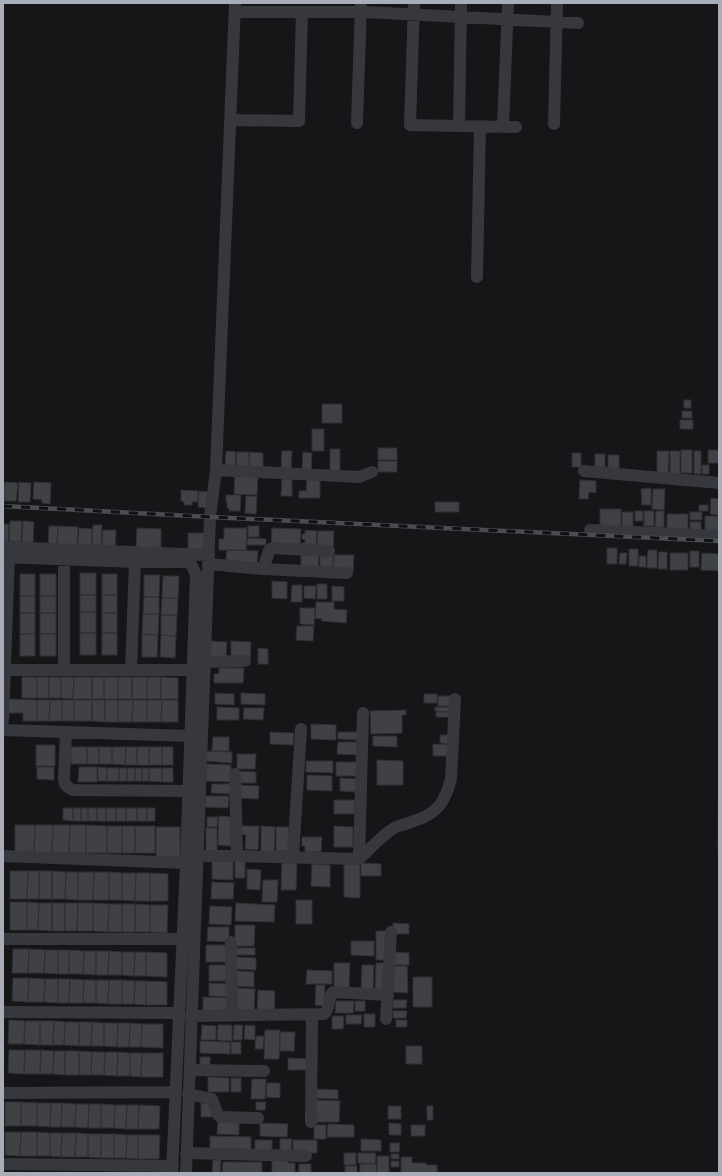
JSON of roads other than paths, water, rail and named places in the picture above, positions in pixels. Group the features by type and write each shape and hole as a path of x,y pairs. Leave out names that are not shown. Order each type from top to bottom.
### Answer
{"street":[{"path":"459,126 461,3"},
{"path":"503,127 508,3"},
{"path":"554,124 557,3"},
{"path":"186,1173 210,517 216,470 235,7 303,9 414,9 461,17 578,23"},
{"path":"357,123 361,8"},
{"path":"230,120 299,121 303,9"},
{"path":"414,9 410,125 516,127"},
{"path":"477,277 480,126"},
{"path":"216,470 359,477 372,472"},
{"path":"584,472 719,483"},
{"path":"590,530 719,536"},
{"path":"263,569 269,551 272,548 329,551"},
{"path":"5,554 209,559 263,569 347,573"},
{"path":"3,1164 172,1170 186,863 196,574 191,564 186,562 135,562 64,559 5,554"},
{"path":"3,720 5,554"},
{"path":"64,559 64,670"},
{"path":"131,670 135,562"},
{"path":"204,662 245,661"},
{"path":"4,670 192,670"},
{"path":"198,856 359,859 385,834 402,824 421,819 429,815 437,810 442,803 448,791 451,780 455,699"},
{"path":"359,859 363,713"},
{"path":"293,857 301,729"},
{"path":"3,730 190,736"},
{"path":"66,732 64,778 65,785 68,788 73,790 188,792"},
{"path":"235,774 237,856"},
{"path":"3,856 186,863"},
{"path":"386,1019 391,932"},
{"path":"3,939 182,939"},
{"path":"232,942 232,1016"},
{"path":"191,1016 312,1015 326,1013 330,994 333,992 388,994"},
{"path":"3,1012 179,1013"},
{"path":"311,1122 312,1015"},
{"path":"190,1070 264,1071"},
{"path":"3,1093 176,1092"},
{"path":"188,1094 212,1099 220,1117 258,1118"},
{"path":"186,1153 306,1156"}],"railway":[{"path":"3,506 719,541"}]}
